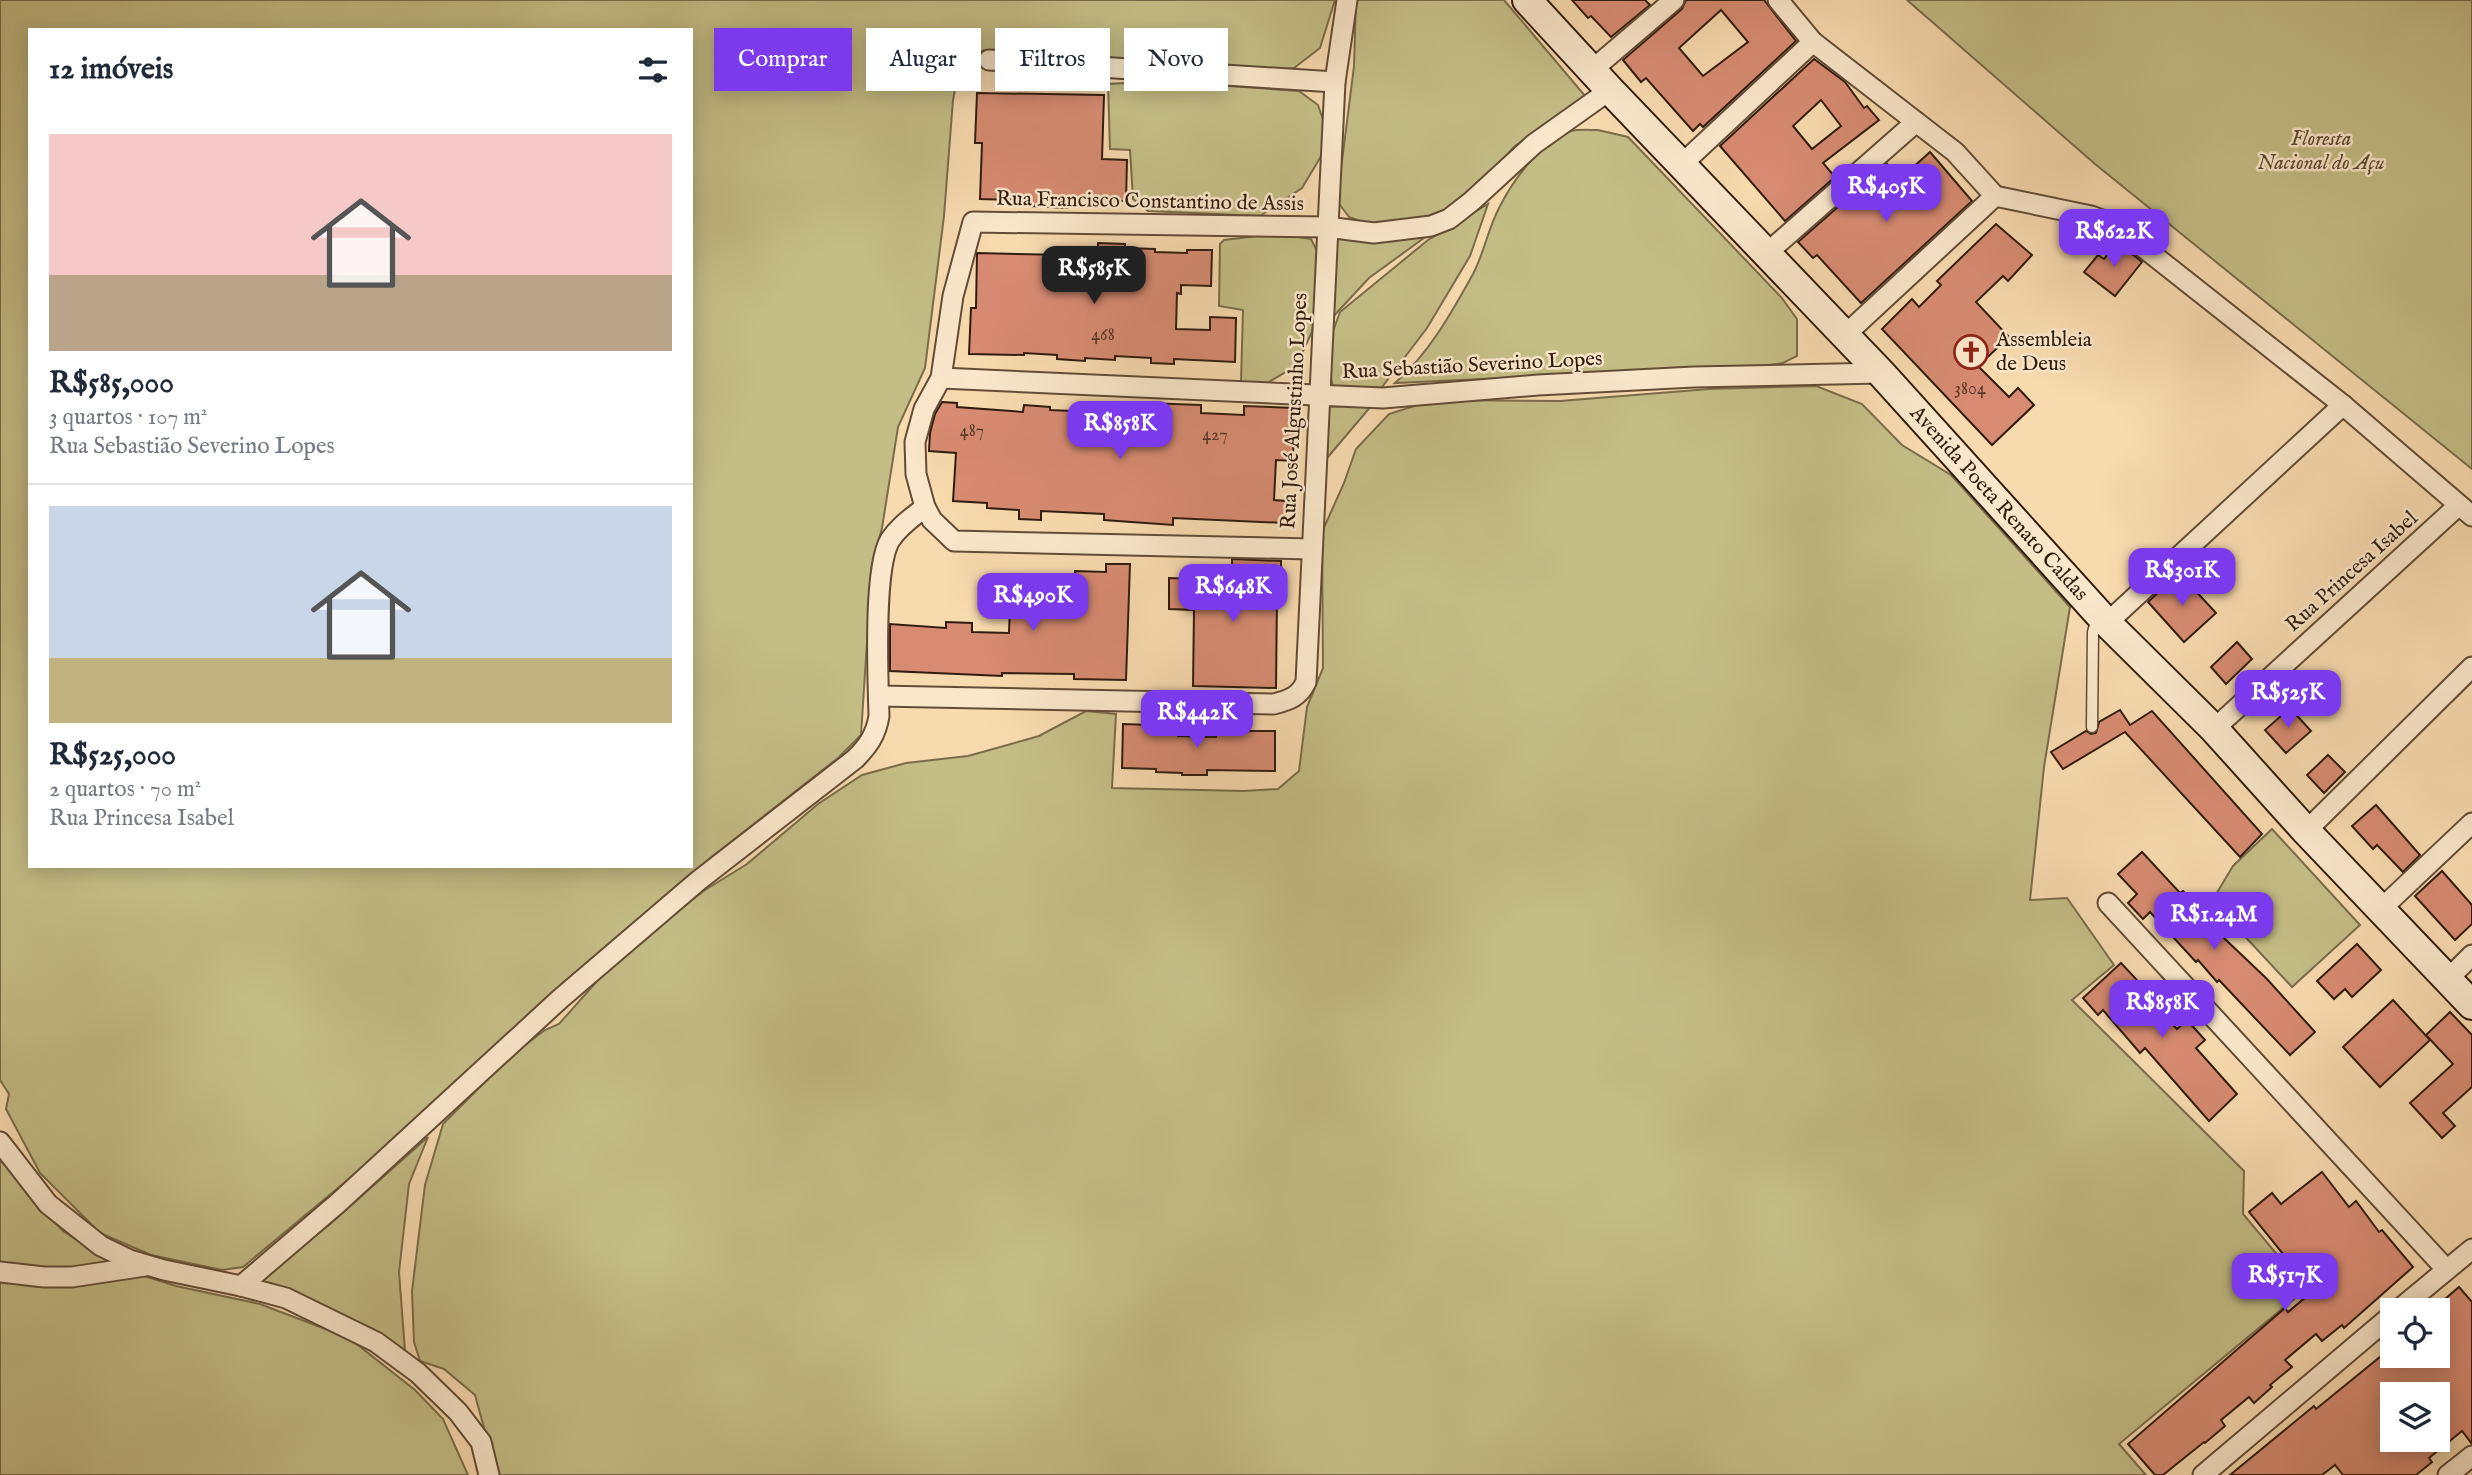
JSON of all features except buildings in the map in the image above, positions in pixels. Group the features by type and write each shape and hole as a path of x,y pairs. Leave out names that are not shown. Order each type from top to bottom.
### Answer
{"main road":[{"name":"Avenida Poeta Renato Caldas","path":"1527,0 1881,373 2103,619 2214,729 2306,831 2472,1004"}],"street":[{"name":"Rua José Algustinho Lopes","path":"879,696 1274,705 1301,693 1306,682 1335,82 1347,0"},
{"name":"Rua Francisco Constantino de Assis","path":"941,378 953,296 973,222 1327,227 1374,233 1431,226 1449,219 1472,201 1534,144 1601,80 1674,0"},
{"path":"1778,0 1813,42 1955,152 1995,196 2091,216 2115,225 2343,405 2465,510"},
{"path":"1681,165 1813,42"},
{"path":"989,61 1335,82"},
{"path":"1767,253 1916,122"},
{"path":"1845,335 1995,196"},
{"name":"Rua Sebastião Severino Lopes","path":"941,378 1383,398 1551,384 1694,377 1881,373"},
{"path":"941,378 924,409 915,442 916,474 925,507 932,520 954,541 1311,549"},
{"path":"2103,619 2343,405"},
{"path":"241,1286 338,1203 560,999 698,881 855,760 868,746 877,731 880,716 880,585 885,552 901,527 925,507"},
{"name":"Rua Princesa Isabel","path":"2214,729 2465,510"},
{"path":"2306,831 2472,667"},
{"path":"2381,909 2472,823"},
{"path":"2108,903 2446,1269"},
{"path":"2448,979 2472,956"},
{"path":"0,1142 48,1205 101,1246 148,1265 286,1298 376,1342 418,1373 457,1412 481,1442 489,1475"},
{"path":"2412,1298 2472,1248"},
{"path":"0,1272 72,1277 148,1265"},
{"path":"2203,1475 2380,1325"},
{"path":"2448,1475 2472,1456"}],"lane":[{"path":"2092,727 2093,632 2103,619"}],"green space":[{"path":"0,0 1335,0 1320,48 1294,68 1267,70 1228,67 1228,28 1124,28 1124,60 1110,59 1110,28 995,28 995,51 981,52 981,28 866,28 866,91 955,91 944,216 925,368 898,427 882,528 872,565 861,735 838,758 709,859 391,1144 243,1267 222,1270 151,1255 100,1233 40,1173 6,1109 9,1094 0,1080"},
{"path":"1356,0 1504,0 1586,97 1515,146 1476,188 1442,216 1371,225 1349,217 1337,201 1354,66"},
{"name":"Floresta Nacional do Açu","path":"1907,0 2472,0 2472,469 2095,164"},
{"path":"1124,83 1124,91 1228,91 1228,86 1299,91 1318,105 1326,128 1323,153 1302,188 1260,216 1148,211 1133,199 1130,150 1110,149 1110,84"},
{"path":"1574,130 1598,130 1628,137 1781,297 1797,319 1797,356 1783,363 1762,366 1395,383 1418,360 1448,318 1477,266 1499,208 1529,163 1560,136"},
{"path":"1488,204 1470,256 1427,328 1379,391 1334,391 1325,353 1340,312 1428,240"},
{"path":"1258,236 1311,239 1319,255 1312,332 1296,366 1267,383 1241,382 1243,310 1219,306 1220,244 1224,240"},
{"path":"1335,236 1424,238 1369,278 1331,319"},
{"path":"1816,386 1862,404 1902,445 1951,475 2070,607 2044,767 2030,900 2067,898 2114,965 2072,1000 2244,1171 2243,1214 2306,1289 2119,1444 2146,1475 497,1475 475,1395 444,1369 420,1361 414,1342 412,1291 425,1185 443,1124 513,1054 545,1030 559,1024 622,953 705,890 747,864 818,804 862,775 906,763 968,756 1039,736 1086,711 1116,714 1112,788 1244,791 1278,789 1299,771 1307,707 1323,668 1322,532 1356,449 1389,414 1433,400 1560,401 1709,389"},
{"path":"1372,405 1322,464 1325,407"},
{"path":"2272,829 2360,925 2292,987 2212,901 2233,866"},
{"path":"428,1137 409,1184 399,1272 405,1351 353,1320 254,1283 329,1225"},
{"path":"0,1150 37,1203 63,1231 104,1257 112,1266 176,1286 260,1304 349,1338 415,1390 443,1419 468,1475 0,1475"}],"place":[{"name":"Assembleia de Deus","path":"1971,352"}]}
